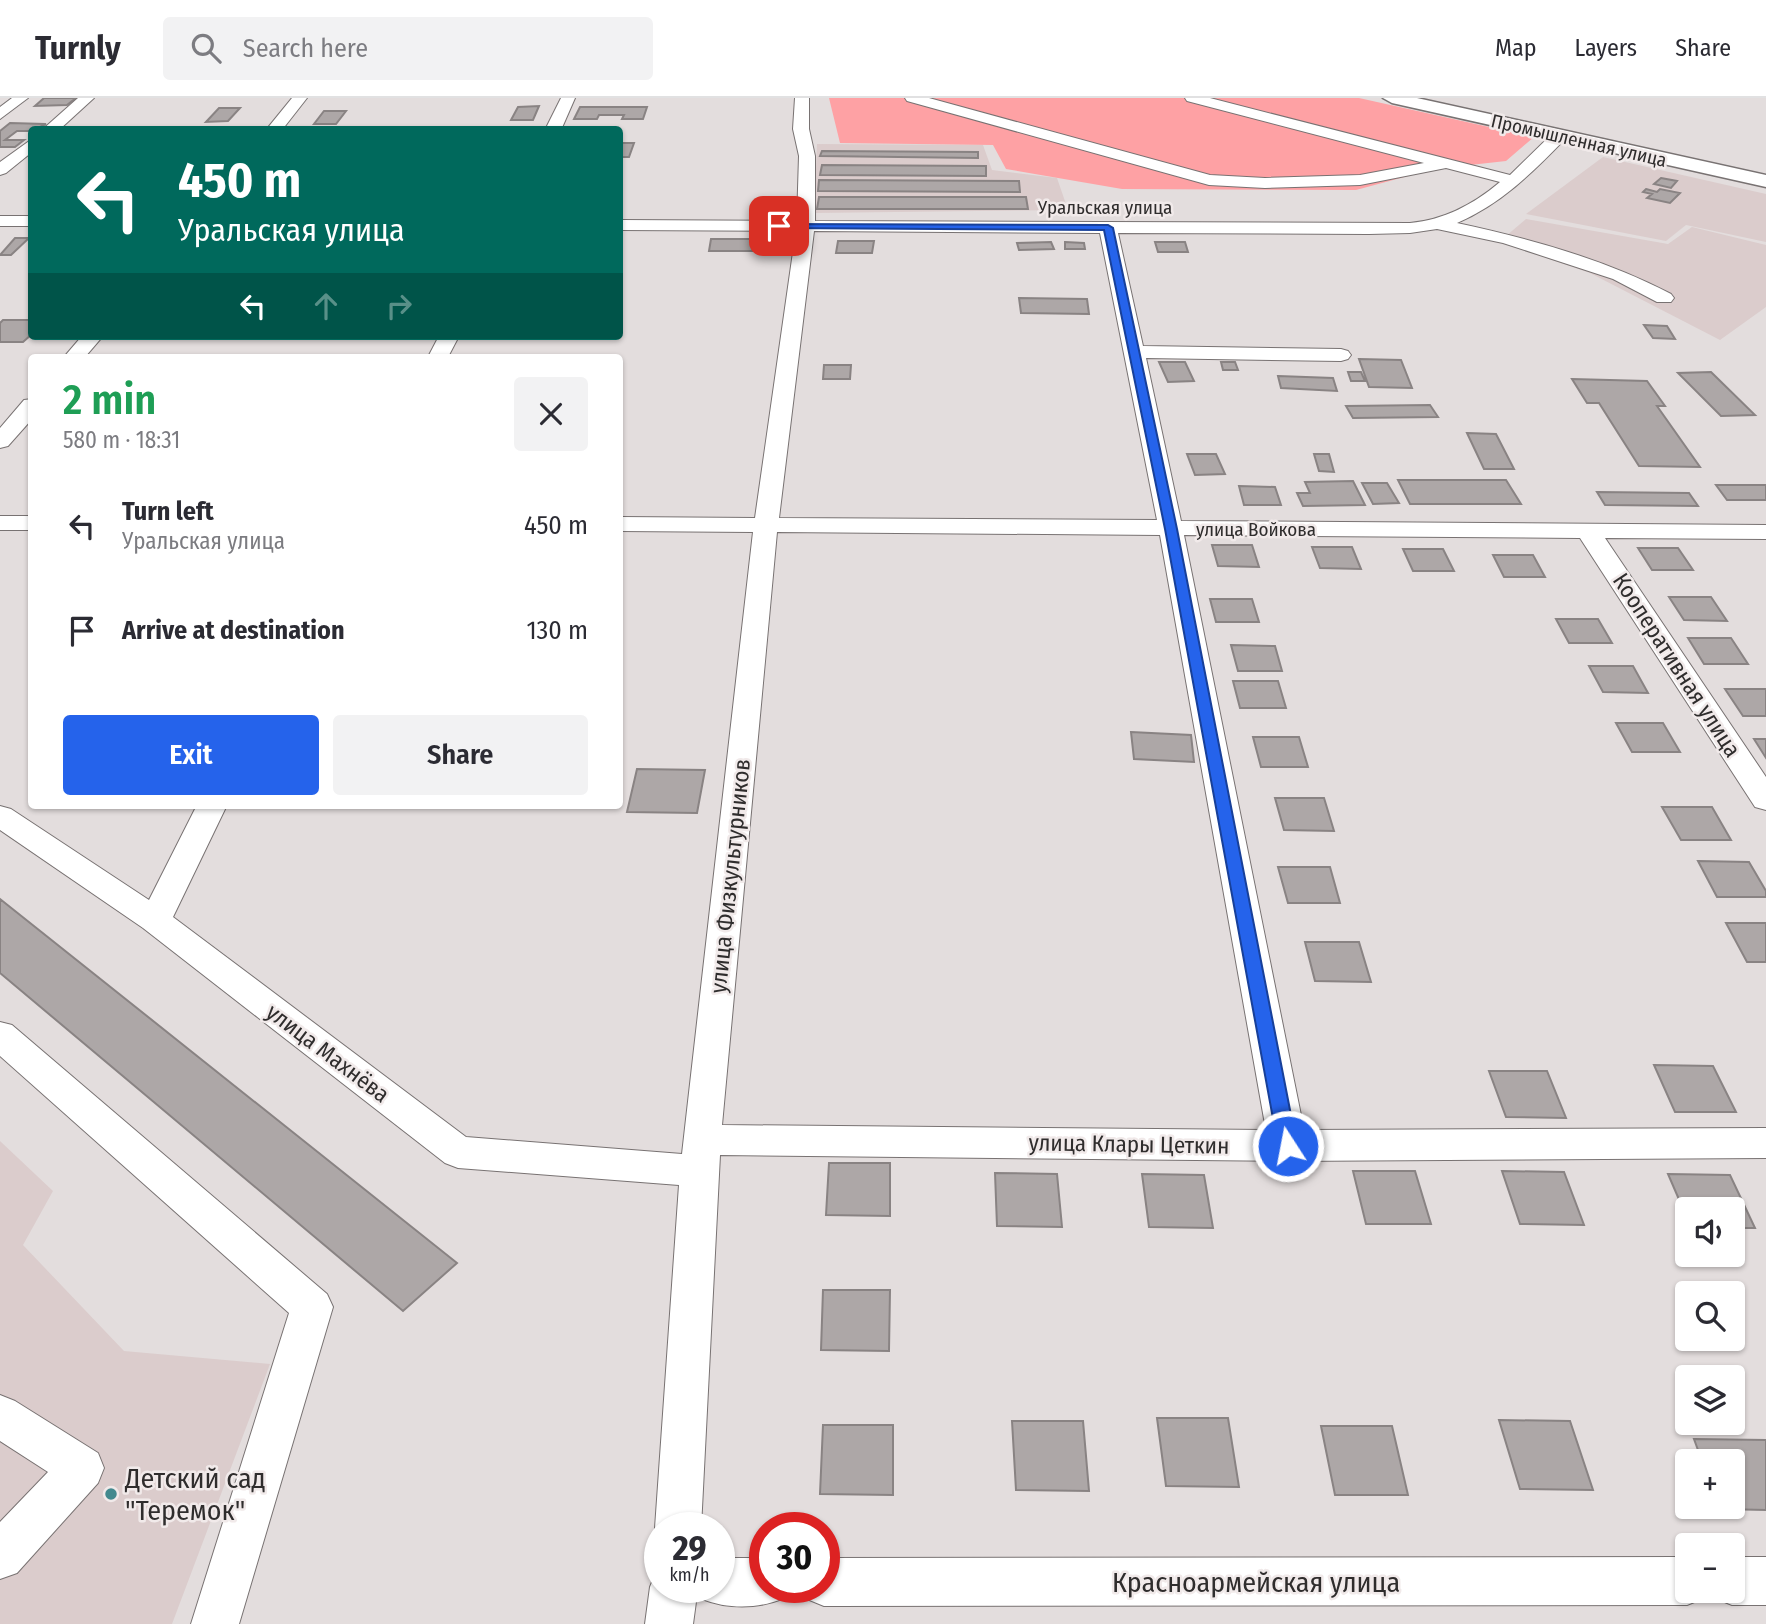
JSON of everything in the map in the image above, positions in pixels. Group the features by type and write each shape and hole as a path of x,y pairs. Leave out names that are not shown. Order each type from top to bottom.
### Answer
{"main road":[{"name":"Промышленная улица","path":"1392,98 1766,181"}],"street":[{"path":"0,114 21,98"},
{"path":"54,126 87,98"},
{"path":"276,126 300,98"},
{"path":"555,126 568,98"},
{"name":"улица Физкультурников","path":"679,1512 701,1155 766,524 806,226 807,156 801,129 802,98"},
{"path":"912,98 1209,180 1265,183 1360,180 1447,163"},
{"path":"1192,98 1515,181"},
{"name":"Уральская улица","path":"623,225 1369,229 1436,224 1458,216 1515,181 1559,135"},
{"path":"0,170 28,147"},
{"path":"0,221 28,221"},
{"path":"1436,224 1507,239 1620,275 1664,299"},
{"path":"1108,228 1171,529 1288,1146"},
{"path":"77,354 89,340"},
{"path":"1135,352 1341,355"},
{"path":"0,441 28,410"},
{"path":"0,523 28,523"},
{"name":"улица Войкова","path":"623,524 1766,532"},
{"name":"Кооперативная улица","path":"1588,531 1766,800"},
{"path":"155,920 210,809"},
{"name":"улица Махнёва","path":"0,816 155,920 458,1152 701,1155"},
{"path":"0,1035 312,1307 215,1624"},
{"name":"улица Клары Цеткин","path":"701,1155 1288,1146 1766,1143"},
{"path":"0,1416 82,1468 0,1556"},
{"name":"Красноармейская улица","path":"840,1582 1675,1581"},
{"path":"1745,1581 1766,1581"},
{"path":"669,1624 672,1603"}],"shaded area":[{"path":"829,98 1359,98 1534,137 1506,161 1434,169 1356,190 1122,189 1006,169 993,145 840,143"},
{"path":"817,144 983,145 992,170 1057,178 1068,210 814,213"},
{"path":"1603,157 1766,194 1766,242 1686,225 1666,241 1526,214"},
{"path":"1526,219 1668,244 1692,227 1766,245 1766,307 1720,340 1590,273 1499,242"},
{"name":"Детский сад \"Теремок\"","path":"0,1141 53,1191 23,1245 124,1351 270,1364 172,1624 0,1624"}],"building":[{"path":"44,98 76,98 67,105 35,106"},
{"path":"539,106 533,120 511,120 518,107"},
{"path":"580,107 647,107 643,119 622,119 624,115 599,115 597,119 574,119"},
{"path":"219,108 240,108 228,121 206,122"},
{"path":"324,111 346,111 336,124 314,124"},
{"path":"10,123 46,124 28,126 28,131 17,131 5,140 24,140 15,147 0,147 0,131"},
{"path":"623,143 634,143 629,157 623,157"},
{"path":"822,151 978,152 978,158 820,156"},
{"path":"822,165 986,166 986,176 820,175"},
{"path":"1661,178 1677,181 1671,188 1654,184"},
{"path":"819,180 1019,181 1020,192 818,191"},
{"path":"1646,189 1680,193 1670,203 1647,198 1652,194 1643,192"},
{"path":"819,197 1026,197 1028,209 817,209"},
{"path":"15,238 28,238 11,255 0,255"},
{"path":"711,239 759,239 757,251 709,251"},
{"path":"838,241 874,241 872,253 836,253"},
{"path":"1051,242 1054,249 1019,250 1017,243"},
{"path":"1065,242 1084,243 1085,249 1065,249"},
{"path":"1155,242 1185,242 1188,252 1158,252"},
{"path":"1019,298 1087,299 1089,314 1021,313"},
{"path":"3,320 28,320 28,338 23,342 0,342 0,323"},
{"path":"1644,325 1667,326 1675,339 1653,338"},
{"path":"1359,359 1401,360 1412,388 1369,387"},
{"path":"1159,362 1185,362 1194,381 1168,382"},
{"path":"1221,362 1235,362 1238,370 1223,370"},
{"path":"824,365 851,365 850,379 823,379"},
{"path":"1348,372 1361,372 1365,381 1351,381"},
{"path":"1711,372 1755,415 1721,416 1678,373"},
{"path":"1278,376 1333,378 1337,391 1281,388"},
{"path":"1572,379 1647,381 1665,406 1657,406 1700,467 1639,466 1599,403 1587,403"},
{"path":"1430,405 1438,417 1353,418 1346,406"},
{"path":"1467,433 1496,434 1514,469 1484,469"},
{"path":"1187,454 1216,454 1225,474 1195,475"},
{"path":"1314,454 1329,454 1334,472 1319,471"},
{"path":"1398,480 1506,480 1521,504 1410,504"},
{"path":"1353,481 1365,505 1303,506 1297,493 1310,493 1305,482"},
{"path":"1362,483 1387,483 1399,503 1373,504"},
{"path":"1716,485 1766,485 1766,500 1727,500"},
{"path":"1239,486 1275,487 1281,505 1244,505"},
{"path":"1597,492 1689,493 1698,506 1605,505"},
{"path":"1212,545 1252,545 1259,567 1218,566"},
{"path":"1312,547 1352,547 1361,569 1320,568"},
{"path":"1638,548 1678,548 1693,570 1652,570"},
{"path":"1403,549 1443,549 1454,571 1413,571"},
{"path":"1493,555 1533,555 1545,577 1504,577"},
{"path":"1669,597 1711,597 1727,621 1684,620"},
{"path":"1210,599 1252,599 1259,622 1216,622"},
{"path":"1556,619 1598,619 1612,643 1569,643"},
{"path":"1688,638 1731,638 1748,664 1704,664"},
{"path":"1231,645 1275,646 1282,671 1238,671"},
{"path":"1589,666 1633,666 1648,693 1603,692"},
{"path":"1233,681 1278,681 1286,708 1240,708"},
{"path":"1725,689 1766,689 1766,716 1743,716"},
{"path":"1616,723 1663,723 1680,752 1632,752"},
{"path":"1131,732 1191,735 1194,762 1134,759"},
{"path":"1253,737 1299,737 1308,767 1261,767"},
{"path":"1754,739 1766,739 1766,758"},
{"path":"637,769 705,770 697,813 627,812"},
{"path":"1275,798 1324,798 1334,831 1284,830"},
{"path":"1662,807 1712,807 1731,840 1681,840"},
{"path":"1698,861 1749,862 1766,891 1766,897 1717,897"},
{"path":"1278,867 1330,867 1340,903 1288,903"},
{"path":"0,899 457,1263 403,1311 0,973"},
{"path":"1726,923 1766,923 1766,962 1747,962"},
{"path":"1305,942 1359,942 1371,982 1315,981"},
{"path":"1654,1065 1713,1066 1736,1112 1675,1112"},
{"path":"1489,1071 1547,1071 1566,1118 1506,1117"},
{"path":"829,1163 890,1163 890,1216 826,1215"},
{"path":"1353,1171 1415,1171 1431,1224 1366,1224"},
{"path":"1502,1171 1564,1172 1584,1225 1520,1224"},
{"path":"995,1173 1057,1174 1062,1227 997,1226"},
{"path":"1142,1174 1204,1175 1213,1228 1149,1227"},
{"path":"1668,1174 1730,1175 1740,1197 1678,1197"},
{"path":"1745,1207 1755,1228 1745,1228"},
{"path":"823,1290 890,1290 889,1351 821,1350"},
{"path":"1157,1418 1228,1418 1239,1487 1166,1486"},
{"path":"1499,1420 1570,1421 1593,1490 1520,1489"},
{"path":"1012,1421 1083,1421 1089,1491 1016,1490"},
{"path":"823,1425 893,1425 893,1495 820,1494"},
{"path":"1321,1426 1392,1426 1408,1495 1335,1495"},
{"path":"1694,1439 1766,1440 1766,1510 1745,1510 1745,1449 1698,1449"}],"place":[{"name":"Детский сад \"Теремок\"","path":"111,1494"}],"route":[{"path":"779,226 1108,228 1171,529 1288,1146"}]}
